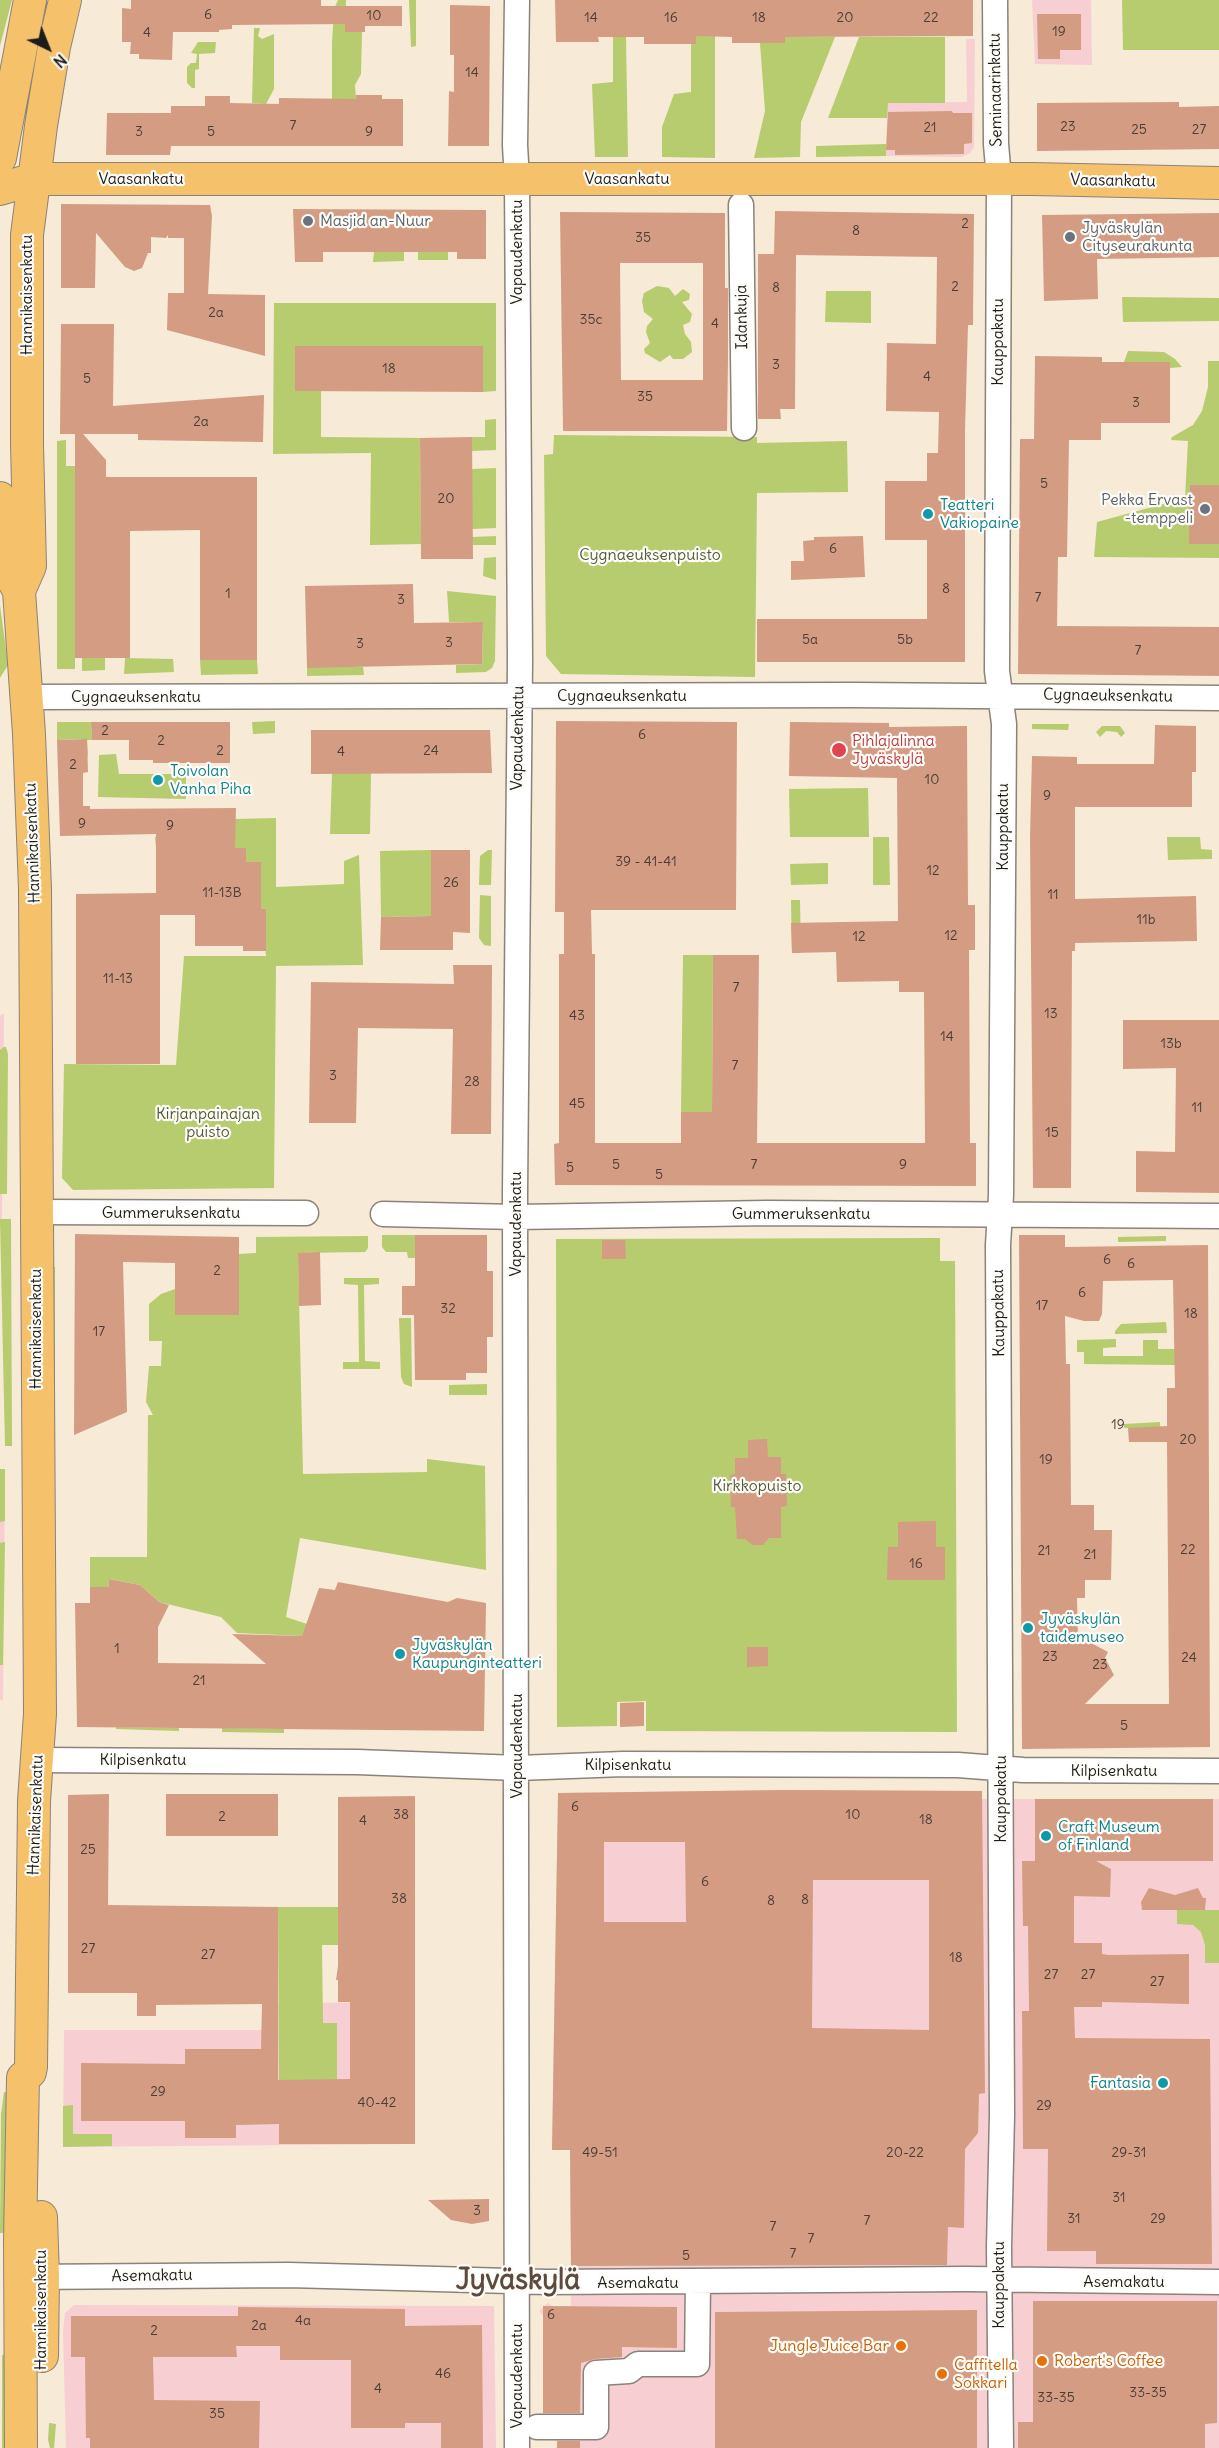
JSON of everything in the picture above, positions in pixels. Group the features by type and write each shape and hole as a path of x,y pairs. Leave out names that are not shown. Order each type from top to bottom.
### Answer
{"main road":[{"path":"30,0 0,156 34,179"},
{"name":"Hannikaisenkatu","path":"19,591 30,566 27,444 27,235 54,46 65,0"},
{"name":"Vaasankatu","path":"0,189 34,179 999,179 1219,183"},
{"name":"Hannikaisenkatu","path":"0,498 6,567 19,591 29,734 35,889 40,1702 34,1801 31,2067 41,2078 41,2241 32,2277 21,2448"},
{"name":"Hannikaisenkatu","path":"32,2277 41,2448"}],"street":[{"name":"Vapaudenkatu","path":"517,0 515,145 517,180 518,695 517,2448"},
{"name":"Seminaarinkatu","path":"995,0 996,144 999,179"},
{"name":"Kauppakatu","path":"999,179 997,671 1004,724 999,1216 1001,2448"},
{"name":"Idankuja","path":"741,205 744,428"},
{"name":"Cygnaeuksenkatu","path":"25,697 486,698 518,695 1219,698"},
{"name":"Gummeruksenkatu","path":"36,1212 306,1213"},
{"name":"Gummeruksenkatu","path":"383,1214 552,1217 768,1213 1219,1216"},
{"name":"Kilpisenkatu","path":"38,1760 357,1762 518,1768 623,1764 958,1765 1001,1775 1043,1771 1219,1771"},
{"name":"Asemakatu","path":"32,2277 289,2275 547,2282 698,2283 999,2280 1215,2282"},
{"path":"537,2427 596,2427 596,2373 629,2371 638,2364 697,2364 698,2283"}],"shaded area":[{"path":"1032,0 1091,0 1092,65 1035,64"},
{"path":"966,39 975,39 974,147 970,153 962,157 886,156 887,103 967,102"},
{"path":"4,1013 2,1225 0,1225 0,1016"},
{"path":"0,1469 5,1469 3,1700 0,1700"},
{"path":"786,1790 982,1791 982,1799 1219,1799 1219,2448 557,2448 557,2435 543,2420 543,2316 539,2311 548,2303 552,2306 571,2306 570,2150 552,2150 558,1793"},
{"path":"414,2002 415,2144 63,2147 64,2030 278,2030 278,2003"},
{"path":"74,2305 494,2306 496,2448 66,2448 63,2331 65,2313"}],"green space":[{"path":"0,0 12,0 0,46"},
{"path":"338,0 346,0 345,32 362,32 361,74 355,85 356,99 332,99 334,9"},
{"path":"409,0 416,0 416,46 411,47"},
{"path":"1122,0 1219,0 1219,50 1123,50"},
{"path":"254,28 260,28 258,36 262,39 274,34 274,89 266,104 252,103"},
{"path":"696,36 715,36 715,158 662,157 662,127 674,94 691,92 691,44"},
{"path":"613,37 626,37 628,157 595,157 592,84 613,82"},
{"path":"785,37 835,37 801,122 800,157 754,158 765,111 760,43 784,43"},
{"path":"859,37 945,37 945,103 888,103 887,118 828,118"},
{"path":"198,42 216,42 215,53 199,54 199,69 195,70 195,88 192,88 187,83 187,67 191,63 196,63 197,54 191,53"},
{"path":"886,144 886,156 816,157 816,146"},
{"path":"374,252 404,252 404,261 373,262"},
{"path":"418,252 448,252 448,260 418,260"},
{"path":"657,286 669,288 675,296 683,289 690,294 689,300 682,302 692,314 690,322 683,325 685,334 691,342 692,352 683,359 673,359 670,355 660,362 645,353 644,349 650,343 646,332 647,326 653,319 644,312 642,301 644,293"},
{"path":"826,291 871,291 871,323 825,322"},
{"path":"1122,297 1219,298 1219,321 1123,322"},
{"path":"274,303 496,303 496,391 483,392 483,346 295,346 295,391 321,391 321,437 420,438 421,544 370,545 371,453 273,454"},
{"path":"1128,351 1164,352 1182,367 1170,368 1170,362 1124,362"},
{"path":"1208,361 1219,361 1219,558 1094,557 1097,522 1185,498 1188,441 1171,440 1172,437 1193,425 1202,411 1208,387"},
{"path":"496,419 496,450 472,451 472,437 485,437 485,420"},
{"name":"Cygnaeuksenpuisto","path":"554,435 757,437 757,443 847,441 848,492 757,493 755,677 561,674 546,656 544,455 553,454"},
{"path":"66,440 66,466 75,466 75,669 57,669 57,441"},
{"path":"496,468 496,528 472,529 472,469"},
{"path":"496,536 496,545 473,545 472,537"},
{"path":"496,557 496,580 483,576 484,558"},
{"path":"447,591 496,596 495,661 492,668 486,672 456,673 456,665 482,664 483,622 449,622"},
{"path":"0,605 8,665 0,678"},
{"path":"82,658 105,658 105,670 82,671"},
{"path":"125,658 173,659 174,672 124,674"},
{"path":"200,660 257,660 258,674 201,675"},
{"path":"307,667 363,667 364,675 307,676"},
{"path":"275,721 275,733 253,734 252,722"},
{"path":"57,722 91,722 92,740 87,740 88,758 82,739 57,740"},
{"path":"1032,724 1069,724 1068,730 1032,729"},
{"path":"1102,726 1120,726 1125,733 1121,737 1117,732 1106,731 1100,737 1096,732"},
{"path":"116,754 119,774 186,774 186,799 98,797 99,755"},
{"path":"332,773 371,773 370,834 330,834"},
{"path":"868,788 869,837 790,837 789,789"},
{"name":"Kirjanpainajan puisto","path":"276,818 276,887 344,884 344,861 359,855 363,965 276,966 274,1188 73,1190 62,1178 64,1064 176,1065 184,956 266,956 261,909 246,862 156,848 155,837 235,835 235,819"},
{"path":"873,837 889,837 890,885 873,885"},
{"path":"1167,837 1200,837 1201,849 1212,850 1212,859 1168,860"},
{"path":"431,850 431,916 381,917 380,851"},
{"path":"492,850 491,885 479,885 480,856"},
{"path":"828,863 828,884 791,885 790,864"},
{"path":"480,895 491,896 491,946 484,945 479,938"},
{"path":"791,900 800,900 801,953 792,953"},
{"path":"683,955 713,955 712,1112 681,1112"},
{"path":"4,1047 8,1054 7,1194 0,1194 0,1050"},
{"path":"0,1219 11,1219 12,1446 5,1446"},
{"path":"382,1235 415,1235 415,1258 408,1258 407,1252 386,1252 382,1247"},
{"path":"368,1236 368,1248 365,1252 298,1253 303,1474 427,1472 427,1459 485,1466 486,1570 300,1538 286,1617 307,1624 302,1636 237,1633 221,1617 159,1602 140,1585 110,1579 109,1587 90,1587 90,1557 147,1557 148,1415 153,1415 146,1402 149,1366 161,1366 162,1341 149,1341 149,1304 161,1294 175,1289 176,1315 239,1315 239,1254 256,1253 256,1237"},
{"path":"1166,1236 1166,1241 1118,1242 1118,1237"},
{"name":"Kirkkopuisto","path":"940,1238 940,1261 955,1261 957,1732 646,1731 646,1701 617,1702 617,1726 557,1727 556,1239"},
{"path":"55,1267 55,1445 50,1445 49,1268"},
{"path":"344,1278 379,1278 379,1284 364,1285 365,1361 380,1362 380,1369 343,1369 343,1362 359,1362 358,1285 344,1284"},
{"path":"399,1318 411,1318 412,1387 404,1384 401,1377"},
{"path":"1166,1322 1167,1333 1115,1334 1121,1324"},
{"path":"1116,1339 1116,1347 1103,1348 1103,1356 1143,1356 1143,1340 1158,1340 1158,1349 1175,1349 1175,1365 1084,1364 1084,1352 1077,1352 1077,1340"},
{"path":"487,1384 487,1395 449,1395 449,1385"},
{"path":"1160,1422 1161,1442 1138,1428 1124,1428 1124,1424"},
{"path":"0,1469 5,1469 5,1521 0,1522"},
{"path":"5,1542 3,1665 0,1665 0,1543"},
{"path":"116,1727 179,1728 179,1731 116,1729"},
{"path":"222,1728 284,1729 284,1733 222,1732"},
{"path":"278,1907 338,1907 338,1945 322,1945 323,2023 337,2023 337,2080 279,2080"},
{"path":"1177,1910 1219,1910 1219,1963 1205,1963 1205,1945 1201,1932 1193,1925 1177,1924"},
{"path":"4,2092 9,2093 6,2114 5,2233 0,2233 1,2114"},
{"path":"73,2105 73,2134 112,2134 112,2146 63,2147 63,2106"},
{"path":"2,2355 10,2355 11,2448 2,2448"},
{"path":"49,2423 56,2424 54,2448 50,2448 48,2440"}],"building":[{"path":"131,0 321,0 321,6 402,6 402,26 365,26 365,32 345,32 345,24 232,25 232,29 219,30 219,32 173,32 172,60 139,59 139,54 130,54 131,42 122,42 122,8 131,9"},
{"path":"555,0 973,0 973,36 785,37 785,43 732,43 732,37 696,36 696,44 644,44 644,37 598,37 599,42 556,42"},
{"path":"450,5 490,6 489,146 448,146 449,91 454,92 454,55 450,55"},
{"path":"1037,14 1081,14 1081,50 1060,50 1060,59 1038,59"},
{"path":"356,95 382,95 382,99 403,99 403,146 171,146 170,155 106,155 107,113 171,113 171,106 205,106 205,96 230,96 230,103 279,104 279,98 356,99"},
{"path":"1179,102 1179,107 1219,106 1219,149 1037,151 1037,103"},
{"path":"952,111 953,113 972,113 972,143 964,144 964,154 895,155 895,150 886,150 888,112"},
{"path":"61,204 210,205 212,216 208,294 265,295 265,356 167,330 168,293 184,293 184,238 168,238 168,235 166,238 151,237 151,253 148,253 142,268 134,271 125,267 96,233 95,288 61,288"},
{"path":"293,209 486,210 486,259 457,259 457,252 323,252 323,262 295,262"},
{"path":"775,211 974,214 973,325 968,325 965,430 965,662 757,662 757,619 927,619 927,540 885,540 885,481 927,481 927,453 938,453 939,412 886,411 887,343 936,344 937,257 796,255 795,409 780,409 781,419 758,419 758,254 774,254"},
{"path":"560,212 725,213 725,288 728,288 727,431 563,431","holes":["620,263 703,263 703,380 621,380"]},
{"path":"1219,213 1219,257 1097,259 1098,299 1044,301 1042,215"},
{"path":"61,324 114,324 113,406 264,395 263,442 138,440 138,434 83,434 106,460 106,477 257,477 257,660 200,660 200,530 130,531 130,658 75,658 75,434 60,434"},
{"path":"295,346 483,346 483,392 295,391"},
{"path":"1035,356 1102,357 1102,362 1170,362 1170,423 1101,423 1101,440 1069,440 1067,557 1058,557 1057,626 1219,627 1219,676 1018,674 1020,439 1034,439"},
{"path":"472,437 473,559 421,559 420,438"},
{"name":"Pekka Ervast -temppeli","path":"1190,485 1219,485 1219,544 1189,544"},
{"path":"863,536 865,577 791,580 791,561 804,561 803,541 814,540 814,537"},
{"path":"413,584 414,623 483,622 482,664 307,668 305,586"},
{"path":"556,721 737,722 736,910 591,910 592,954 595,954 595,1143 681,1143 681,1112 712,1112 713,955 759,955 757,1143 925,1143 924,992 899,992 899,981 837,982 836,952 792,953 791,923 898,921 897,778 789,776 790,722 889,723 889,727 967,726 968,905 975,905 975,950 969,950 970,1143 976,1143 976,1186 555,1185 554,1144 559,1143 559,954 564,954 564,912 555,912"},
{"path":"91,722 230,722 230,763 153,763 153,760 129,760 129,740 92,740"},
{"path":"1155,725 1196,726 1196,772 1192,772 1192,807 1075,807 1075,899 1196,896 1197,941 1075,943 1075,951 1072,951 1071,1188 1033,1188 1030,837 1032,756 1077,757 1077,764 1154,764"},
{"path":"311,730 490,730 492,773 311,774"},
{"path":"87,739 88,772 83,773 83,806 90,806 90,809 236,808 235,848 246,848 246,862 261,862 261,909 266,909 266,951 243,951 243,946 195,946 195,915 160,915 160,1064 76,1064 76,894 156,893 156,834 60,836 57,740"},
{"path":"431,850 470,850 470,933 453,932 453,950 380,950 381,917 431,916"},
{"path":"453,965 492,965 491,1134 451,1134 453,1029 358,1028 356,1123 309,1123 311,982 454,984"},
{"path":"1123,1020 1219,1020 1219,1193 1136,1192 1136,1151 1175,1152 1176,1068 1123,1069"},
{"path":"75,1234 239,1237 239,1315 175,1315 175,1263 123,1262 127,1412 74,1435"},
{"path":"415,1235 487,1235 487,1271 493,1271 493,1337 487,1337 487,1373 466,1373 466,1380 415,1380 414,1315 402,1315 402,1286 415,1286"},
{"path":"1019,1235 1065,1235 1065,1247 1208,1245 1210,1747 1022,1749","holes":["1173,1280 1175,1388 1167,1388 1167,1426 1128,1428 1129,1442 1167,1442 1169,1704 1085,1704 1114,1675 1105,1658 1108,1652 1078,1636 1077,1598 1085,1598 1085,1580 1111,1580 1112,1530 1094,1530 1094,1505 1071,1505 1070,1364 1066,1364 1065,1316 1084,1321 1099,1321 1102,1314 1103,1281"]},
{"path":"602,1240 625,1240 626,1259 602,1259"},
{"path":"320,1252 321,1305 299,1306 298,1253"},
{"path":"767,1439 768,1457 781,1457 781,1474 786,1474 787,1506 781,1507 781,1538 769,1538 763,1545 753,1545 745,1539 737,1539 735,1507 731,1507 730,1475 735,1474 735,1458 748,1458 748,1440"},
{"path":"936,1521 936,1547 945,1547 945,1580 887,1580 888,1547 898,1547 898,1522"},
{"path":"109,1579 140,1585 159,1602 169,1605 158,1627 158,1663 266,1664 232,1634 302,1636 319,1588 335,1590 338,1582 448,1602 457,1598 486,1603 484,1731 77,1727 75,1603 90,1603 90,1587 109,1587"},
{"path":"747,1647 768,1647 768,1666 747,1667"},
{"path":"644,1702 644,1726 620,1727 620,1703"},
{"path":"786,1790 982,1791 985,2093 979,2094 978,2133 965,2149 964,2228 948,2227 947,2265 571,2266 570,2150 552,2150 558,1793","holes":["604,1842 685,1842 686,1922 604,1922","813,1880 929,1880 929,2030 812,2028"]},
{"path":"109,1794 108,1905 278,1907 278,2080 350,2079 350,2002 338,2002 338,1980 336,1980 338,1966 338,1797 415,1796 415,2144 279,2144 279,2124 236,2125 236,2138 185,2138 185,2121 81,2121 81,2063 185,2064 185,2049 261,2049 262,2004 156,2005 156,2016 137,2016 137,1993 68,1993 68,1795"},
{"path":"166,1794 278,1794 278,1836 166,1836"},
{"path":"1035,1799 1213,1799 1213,1861 1096,1861 1111,1869 1110,1897 1074,1896 1074,1943 1102,1943 1102,1954 1109,1955 1189,1954 1189,2004 1102,2002 1102,2007 1074,2007 1075,2038 1210,2039 1212,2264 1096,2264 1096,2251 1047,2251 1048,2149 1023,2149 1022,2011 1029,2011 1028,1926 1023,1926 1022,1861 1035,1861"},
{"path":"1149,1888 1175,1895 1198,1888 1203,1898 1206,1898 1205,1910 1142,1910 1141,1902"},
{"path":"489,2199 489,2221 472,2224 451,2220 428,2200"},
{"path":"1033,2301 1217,2301 1217,2423 1205,2424 1205,2448 1018,2448 1018,2422 1033,2422"},
{"path":"543,2306 677,2307 677,2348 622,2347 622,2357 595,2359 581,2363 580,2413 543,2413"},
{"path":"238,2307 405,2309 405,2326 482,2325 483,2448 441,2448 441,2423 405,2423 405,2428 351,2428 351,2360 280,2360 280,2346 236,2346 237,2357 153,2357 154,2400 260,2401 259,2448 90,2448 90,2438 86,2438 85,2357 71,2357 71,2316 238,2316"},
{"path":"977,2310 977,2448 715,2448 715,2312"},
{"path":"557,2441 580,2441 580,2448 557,2448"}],"place":[{"name":"Masjid an-Nuur","path":"308,221"},
{"name":"Jyväskylän Cityseurakunta","path":"1070,237"},
{"name":"Pekka Ervast -temppeli","path":"1205,509"},
{"name":"Teatteri Vakiopaine","path":"928,514"},
{"name":"Pihlajalinna Jyväskylä","path":"839,750"},
{"name":"Toivolan Vanha Piha","path":"158,780"},
{"name":"Jyväskylän taidemuseo","path":"1028,1628"},
{"name":"Jyväskylän Kaupunginteatteri","path":"400,1654"},
{"name":"Craft Museum of Finland","path":"1046,1836"},
{"name":"Fantasia","path":"1163,2083"},
{"name":"Jungle Juice Bar","path":"901,2346"},
{"name":"Robert's Coffee","path":"1042,2361"},
{"name":"Caffitella Sokkari","path":"942,2374"}],"district":[{"name":"Jyväskylä","path":"518,2281"}]}
